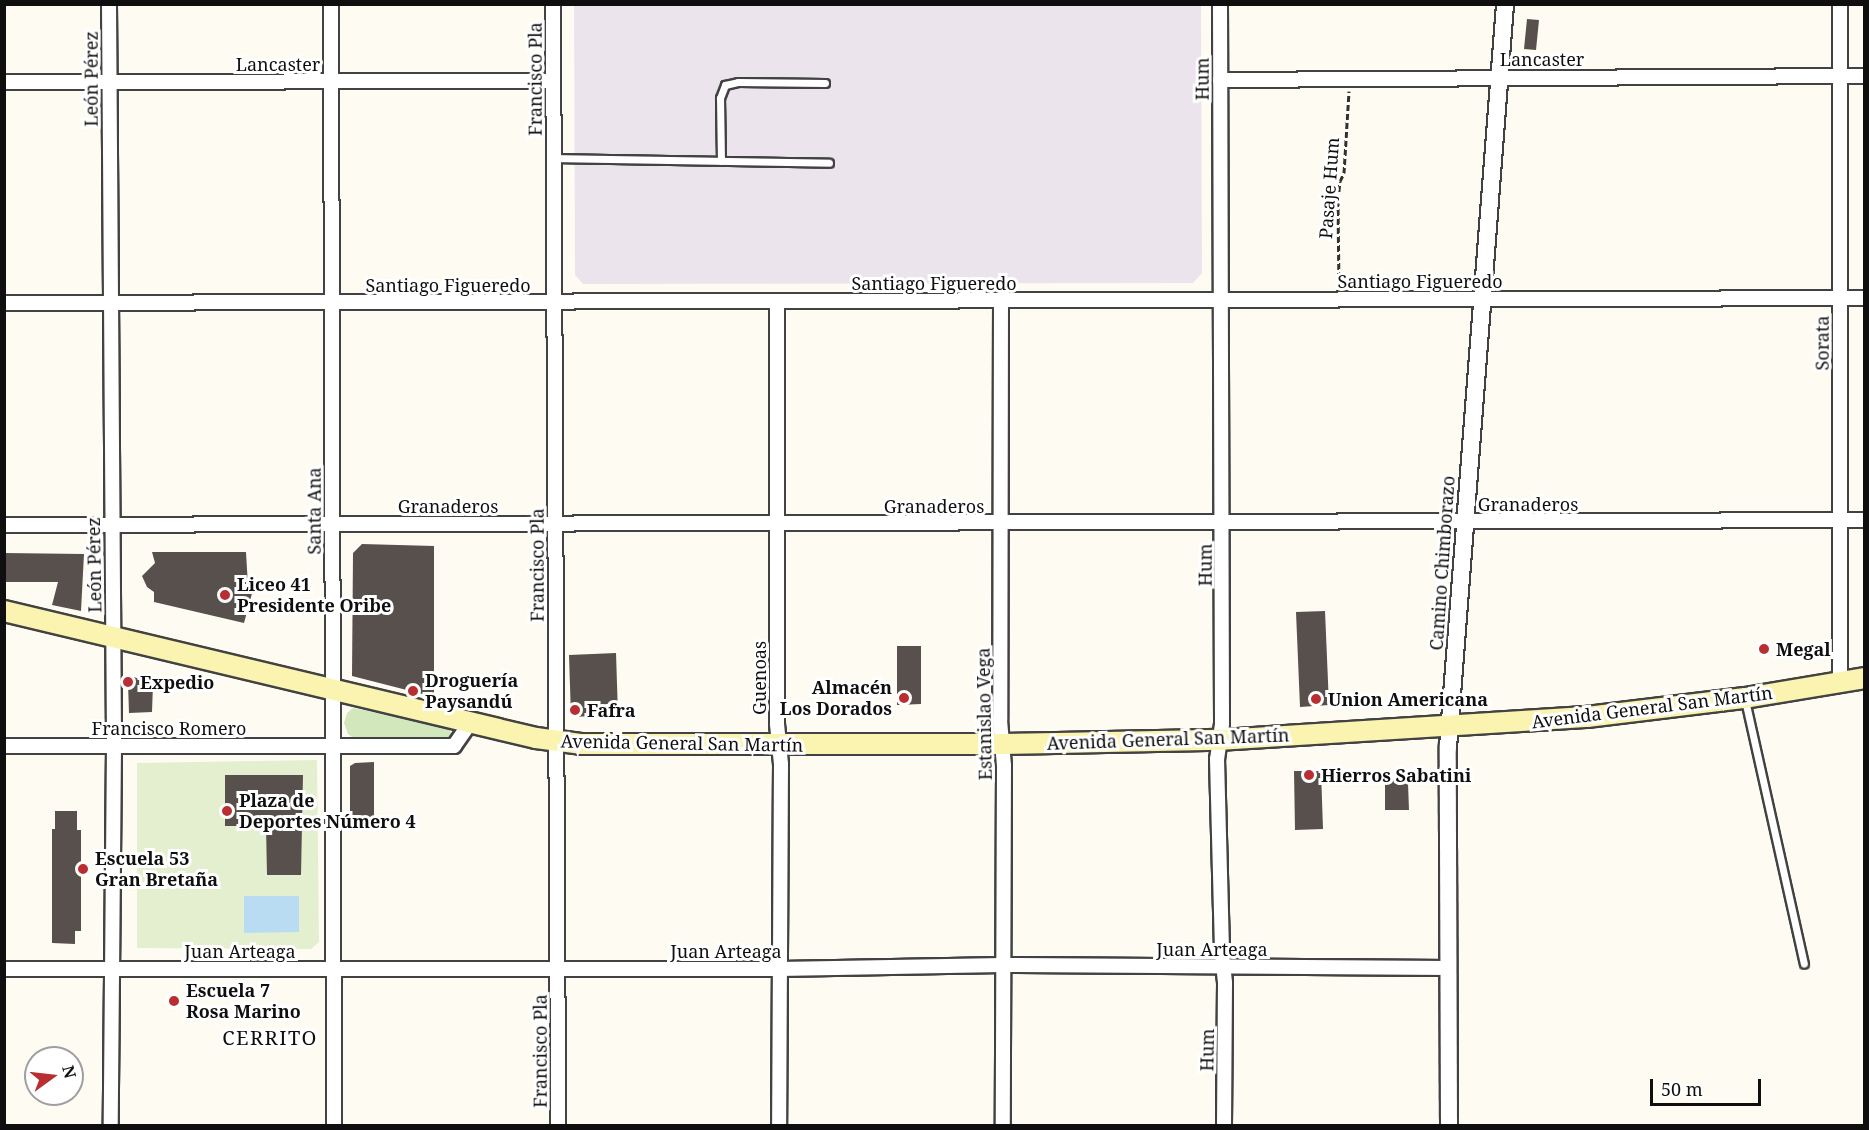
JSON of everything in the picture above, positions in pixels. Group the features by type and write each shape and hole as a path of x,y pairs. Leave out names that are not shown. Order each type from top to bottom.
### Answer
{"main road":[{"name":"Avenida General San Martín","path":"4,611 470,723 557,742 581,744 1002,744 1220,740 1587,717 1745,698 1864,678"}],"street":[{"name":"León Pérez","path":"109,4 111,526 114,637 111,1125"},
{"name":"Santa Ana","path":"331,4 334,1125"},
{"name":"Francisco Pla","path":"553,4 558,1125"},
{"name":"Hum","path":"1220,4 1223,524 1220,740 1217,759 1223,968 1224,1125"},
{"name":"Camino Chimborazo","path":"1449,1125 1449,727 1504,4"},
{"name":"Sorata","path":"1840,4 1840,682"},
{"name":"Lancaster","path":"1220,80 1350,77 1864,76"},
{"name":"Lancaster","path":"4,82 553,81"},
{"name":"Santiago Figueredo","path":"4,303 1864,298"},
{"name":"Estanislao Vega","path":"1001,301 1003,1125"},
{"name":"Guenoas","path":"777,302 779,745 781,764 778,1125"},
{"name":"Granaderos","path":"4,525 1223,524 1864,520"},
{"path":"333,747 381,744 454,746 470,723"},
{"name":"Francisco Romero","path":"4,746 333,747"},
{"name":"Juan Arteaga","path":"4,969 779,969 1003,965 1448,968"}],"lane":[{"path":"721,161 720,98 725,85 738,82 825,83"},
{"path":"554,158 829,163"},
{"path":"1745,698 1804,963"}],"path":[{"name":"Pasaje Hum","path":"1338,300 1338,200 1340,182 1344,173 1350,77"}],"shaded area":[{"path":"574,5 1201,5 1202,273 1193,283 583,284 575,275"}],"green space":[{"path":"353,708 448,727 452,735 450,738 352,737 348,734 344,723 347,713"},
{"name":"Plaza de Deportes Número 4","path":"317,760 319,942 311,949 137,948 137,763"}],"water":[{"path":"244,896 299,896 299,932 244,933"}],"building":[{"path":"1527,19 1539,20 1536,50 1524,49"},
{"path":"362,544 434,546 434,697 352,676 353,553"},
{"path":"152,552 246,552 248,586 254,586 244,623 154,602 154,592 147,587 142,576 155,563"},
{"path":"4,553 84,554 81,611 52,605 58,582 4,582"},
{"path":"1325,611 1329,705 1300,707 1296,612"},
{"path":"897,646 921,646 921,704 897,705"},
{"path":"616,653 618,715 571,717 569,655"},
{"path":"134,677 153,684 152,712 129,713 128,683"},
{"path":"374,762 374,829 350,829 350,766 355,763"},
{"path":"1294,771 1321,771 1323,829 1295,830"},
{"path":"225,775 303,775 301,875 267,875 266,826 225,826"},
{"path":"1385,780 1402,780 1408,783 1409,810 1385,810"},
{"path":"55,811 77,811 77,830 81,830 81,931 75,931 75,944 52,943 52,829 55,829"}],"place":[{"name":"Liceo 41 Presidente Oribe","path":"225,595"},
{"name":"Megal","path":"1764,649"},
{"name":"Expedio","path":"128,682"},
{"name":"Droguería Paysandú","path":"413,691"},
{"name":"Almacén Los Dorados","path":"904,698"},
{"name":"Union Americana","path":"1316,699"},
{"name":"Fafra","path":"575,710"},
{"name":"Hierros Sabatini","path":"1309,775"},
{"name":"Plaza de Deportes Número 4","path":"227,811"},
{"name":"Escuela 53 Gran Bretaña","path":"83,869"},
{"name":"Escuela 7 Rosa Marino","path":"174,1001"}],"district":[{"name":"CERRITO","path":"270,1037"}]}
